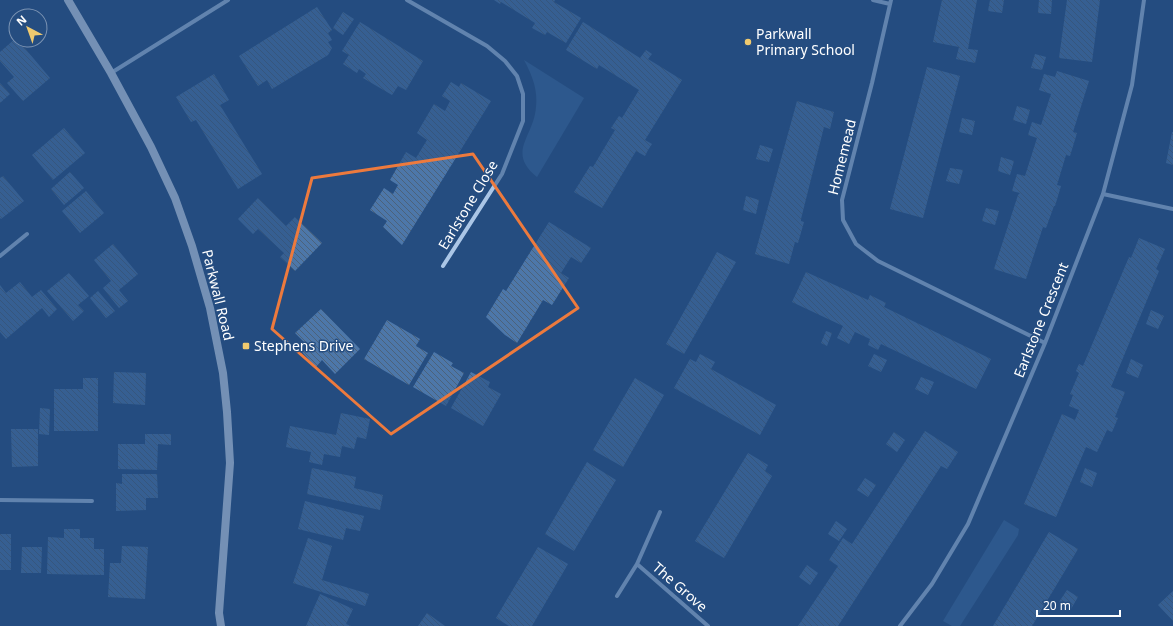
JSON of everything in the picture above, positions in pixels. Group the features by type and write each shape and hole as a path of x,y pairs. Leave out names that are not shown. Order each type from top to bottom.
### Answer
{"street":[{"name":"Parkwall Road","path":"68,0 111,73 151,147 175,198 192,246 210,308 220,358 227,412 230,463 219,613 221,626"},
{"path":"111,73 228,0"},
{"name":"Earlstone Close","path":"407,0 487,46 505,61 517,76 523,94 523,121 502,174 443,266"},
{"name":"Homemead","path":"873,0 891,2 842,200 843,220 856,244 878,261 1045,343"},
{"name":"Earlstone Crescent","path":"900,626 932,584 968,524 1045,343 1103,194 1132,85 1144,0"},
{"path":"1103,194 1173,209"},
{"path":"0,256 27,234"},
{"path":"0,500 92,501"},
{"name":"The Grove","path":"618,596 637,564 660,512"},
{"name":"The Grove","path":"637,564 708,626"}],"highlighted area":[{"path":"473,154 578,308 391,434 272,329 312,178"}],"shaded area":[{"path":"524,60 584,98 537,177 528,168 523,160 524,144 534,118 536,107 534,82"},
{"path":"1004,520 1019,529 1018,535 960,626 952,626 943,621"}],"building":[{"path":"494,0 555,0 554,2 581,18 566,43 547,32 545,35 532,28 535,23 501,2 500,4"},
{"path":"942,0 977,0 968,49 978,50 975,63 956,59 959,47 933,42"},
{"path":"990,0 1004,0 1002,13 988,11"},
{"path":"1039,0 1052,0 1051,14 1038,13"},
{"path":"1067,0 1100,0 1092,62 1059,58"},
{"path":"317,7 332,30 328,33 332,40 328,42 332,48 328,55 272,89 267,80 258,86 239,56"},
{"path":"343,12 354,19 343,35 333,28"},
{"path":"360,22 423,61 406,90 398,86 392,95 363,78 366,74 359,69 357,73 343,64 349,55 342,51"},
{"path":"583,22 640,58 646,50 652,54 648,59 682,80 645,140 652,144 645,156 636,151 602,208 574,192 590,166 593,167 615,130 611,128 619,116 622,118 639,90 599,65 597,69 566,50"},
{"path":"8,45 8,48 25,48 50,78 23,101 7,83 14,77 0,61 0,52"},
{"path":"1035,54 1046,57 1042,70 1031,68"},
{"path":"927,67 960,76 923,218 890,209"},
{"path":"1057,71 1089,81 1073,132 1077,133 1070,156 1066,155 1057,185 1061,186 1055,206 1046,228 1043,227 1026,279 994,269 1018,195 1020,193 1012,191 1017,174 1025,176 1037,138 1028,135 1032,122 1041,125 1051,94 1039,90 1044,74 1055,77"},
{"path":"214,74 229,100 220,105 262,174 238,189 196,120 191,122 176,97"},
{"path":"451,82 459,87 461,83 491,101 402,245 383,227 387,221 370,210 384,188 393,194 398,185 390,180 406,152 416,158 427,140 417,133 434,104 445,111 450,101 442,96"},
{"path":"0,83 10,94 0,103"},
{"path":"797,101 834,112 830,129 824,127 801,219 801,221 804,222 798,243 795,242 789,264 755,254"},
{"path":"1017,106 1030,110 1026,124 1013,120"},
{"path":"962,118 975,121 972,135 959,132"},
{"path":"64,128 85,153 53,180 32,155"},
{"path":"1173,132 1173,165 1166,163"},
{"path":"760,145 773,149 769,162 756,159"},
{"path":"1001,157 1014,161 1010,175 998,171"},
{"path":"950,168 963,170 959,184 946,181"},
{"path":"70,172 84,188 64,205 51,189"},
{"path":"3,176 24,201 1,219 0,178"},
{"path":"86,191 104,213 80,233 62,211"},
{"path":"746,196 759,200 756,214 743,210"},
{"path":"258,198 286,226 295,217 322,243 295,271 280,257 284,253 258,229 253,234 238,219"},
{"path":"986,208 999,211 995,225 982,221"},
{"path":"549,222 591,248 581,263 571,257 561,273 569,278 552,305 543,300 517,343 505,335 486,317 503,289 506,291"},
{"path":"1139,238 1165,249 1156,269 1159,271 1111,387 1125,392 1115,417 1118,418 1112,432 1107,430 1097,452 1086,447 1056,517 1024,504 1062,414 1075,420 1079,410 1069,406 1073,395 1070,394 1079,373 1076,371 1079,364 1083,366 1129,257 1131,258"},
{"path":"113,244 138,274 119,290 128,301 119,308 103,288 111,281 94,260"},
{"path":"717,252 736,262 684,354 666,344"},
{"path":"806,272 868,300 870,295 886,303 884,307 991,359 976,389 881,344 878,350 868,345 870,339 855,332 849,344 837,338 843,326 792,302"},
{"path":"69,273 89,296 78,305 84,311 73,321 47,291"},
{"path":"20,282 32,297 41,290 57,309 49,317 42,308 6,339 0,332 0,285 6,293"},
{"path":"98,291 115,311 106,318 90,298"},
{"path":"321,309 360,349 335,374 322,360 316,367 302,352 309,347 295,333"},
{"path":"1151,310 1164,316 1158,329 1146,324"},
{"path":"387,320 420,339 416,346 428,353 409,385 364,359"},
{"path":"826,331 832,333 827,346 821,343"},
{"path":"434,352 453,363 451,366 464,373 446,406 413,387"},
{"path":"700,354 715,362 711,369 776,405 760,435 674,388 690,359 696,362"},
{"path":"874,354 887,360 881,372 868,366"},
{"path":"1131,359 1143,365 1138,378 1126,373"},
{"path":"114,372 146,373 145,405 113,403"},
{"path":"471,372 490,382 488,387 501,394 483,426 451,408"},
{"path":"921,377 934,382 928,395 915,389"},
{"path":"83,378 98,378 98,431 54,431 54,389 83,389"},
{"path":"635,378 664,395 623,467 593,450"},
{"path":"40,408 50,409 49,435 39,434"},
{"path":"341,413 370,419 366,439 357,437 354,449 342,446 340,457 324,454 322,465 309,462 311,452 286,447 290,426 336,435"},
{"path":"11,429 38,429 38,466 12,467"},
{"path":"925,431 958,452 947,469 941,466 838,626 798,626 838,566 829,560 843,538 852,544"},
{"path":"894,432 905,440 897,452 886,444"},
{"path":"145,434 171,434 171,445 158,444 157,470 118,469 118,444 145,444"},
{"path":"748,453 768,465 765,471 772,476 724,558 695,541"},
{"path":"587,462 616,480 574,551 545,534"},
{"path":"312,468 356,477 354,488 383,495 380,510 307,494"},
{"path":"1085,468 1097,473 1092,487 1080,482"},
{"path":"122,474 157,474 158,498 146,498 146,510 116,511 116,483 122,484"},
{"path":"865,478 876,485 868,497 857,490"},
{"path":"305,501 364,516 360,531 346,528 343,540 298,529"},
{"path":"836,521 847,529 839,541 828,534"},
{"path":"64,529 80,529 80,538 94,538 94,549 104,549 104,575 47,574 48,537 64,538"},
{"path":"1049,532 1078,549 1032,626 993,626"},
{"path":"0,534 11,534 11,570 0,570"},
{"path":"308,538 332,546 322,580 369,594 365,606 293,583"},
{"path":"122,546 148,547 145,599 108,597 110,563 121,563"},
{"path":"22,547 42,547 41,573 21,573"},
{"path":"538,547 568,564 532,626 509,626 496,618"},
{"path":"807,565 818,573 810,585 799,577"},
{"path":"1067,590 1078,597 1071,609 1059,602"},
{"path":"1173,591 1173,621 1158,605"},
{"path":"320,594 353,609 346,624 351,626 306,626"},
{"path":"427,613 445,626 418,626"}],"place":[{"name":"Parkwall Primary School","path":"748,42"},
{"name":"Stephens Drive","path":"246,346"}]}
